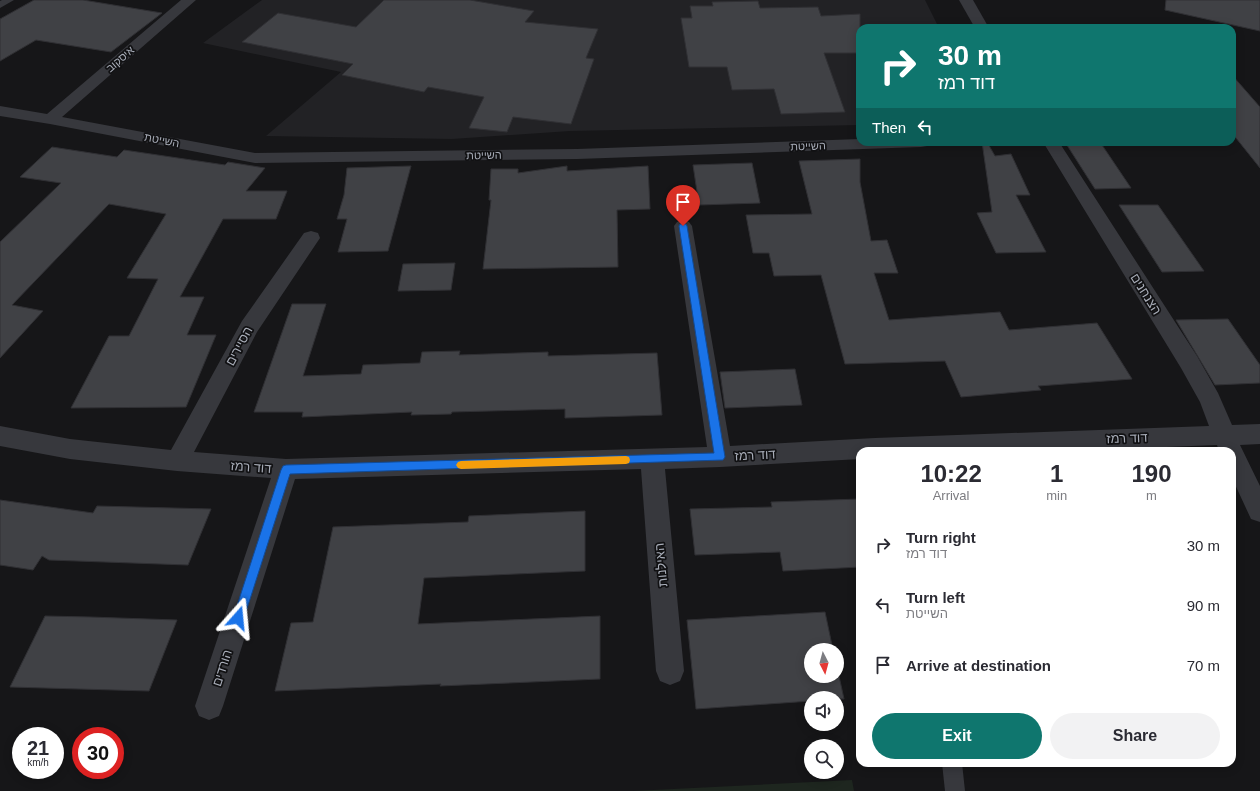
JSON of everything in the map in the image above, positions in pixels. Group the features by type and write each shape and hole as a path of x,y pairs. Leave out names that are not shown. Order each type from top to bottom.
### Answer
{"street":[{"name":"איסקוב","path":"50,119 189,0"},
{"path":"966,0 980,24"},
{"name":"השייטת","path":"0,111 255,158 577,154 856,144"},
{"name":"הצנחנים","path":"1054,146 1189,362 1210,400 1229,446"},
{"path":"683,226 720,457"},
{"name":"הסיירים","path":"177,461 249,327 311,238"},
{"name":"דוד רמז","path":"1052,447 1229,446 1260,434"},
{"name":"דוד רמז","path":"0,436 70,449 177,461 286,470 720,457 856,449"},
{"name":"האילנות","path":"652,459 670,671"},
{"name":"הצנחנים","path":"1236,461 1260,511"},
{"name":"הורדים","path":"209,706 286,470"}],"lane":[{"path":"0,5 9,0"},
{"path":"952,767 955,791"}],"shaded area":[{"path":"262,0 925,0 937,24 856,24 856,125 570,131 452,139 266,136 341,72 203,43"},
{"path":"852,780 854,791 633,791"}],"building":[{"path":"34,0 83,0 162,13 111,52 36,40 0,61 0,19"},
{"path":"384,0 470,0 534,11 525,22 598,29 586,58 594,59 571,124 513,117 507,132 469,128 484,97 428,87 424,92 342,75 353,64 242,42 278,13 356,27"},
{"path":"1166,0 1260,0 1260,31 1236,26 1236,24 1228,24 1165,10"},
{"path":"758,1 760,8 818,7 821,16 860,14 860,24 856,24 856,53 824,53 845,112 781,114 774,89 732,90 727,67 689,67 681,18 692,18 690,6 713,6 712,2"},
{"path":"1236,80 1260,107 1260,168 1236,138"},
{"path":"983,146 989,146 995,156 1011,154 1030,195 1016,195 1046,252 996,253 977,213 992,212"},
{"path":"1068,146 1103,146 1131,188 1095,189"},
{"path":"52,147 117,157 124,150 225,165 228,162 265,168 246,191 287,191 276,219 223,219 180,297 204,297 187,335 216,335 186,407 71,408 109,336 129,336 158,279 127,278 166,214 109,204 12,305 43,311 0,358 0,242 61,183 20,177"},
{"path":"860,159 860,182 871,241 887,240 898,273 874,273 889,320 1000,312 1009,330 1097,323 1132,379 1038,386 1041,390 961,397 945,361 845,364 821,275 774,276 769,253 753,253 746,215 812,214 799,161"},
{"path":"752,163 760,203 699,205 693,165"},
{"path":"411,166 388,251 338,252 347,219 337,219 344,195 347,168"},
{"path":"567,166 567,171 648,166 650,209 617,210 618,267 483,269 491,200 489,200 491,169 518,169 518,173"},
{"path":"1119,205 1158,205 1204,271 1162,272"},
{"path":"455,263 451,290 398,291 403,264"},
{"path":"292,304 326,304 303,376 361,374 363,365 420,363 422,352 460,351 459,355 548,352 548,356 657,353 662,415 565,418 565,409 452,412 451,414 411,415 412,412 302,417 303,412 254,412"},
{"path":"1228,319 1260,365 1260,383 1215,385 1176,320"},
{"path":"795,369 802,405 725,408 720,372"},
{"path":"856,499 856,567 783,571 780,552 695,555 690,509 772,507 771,502"},
{"path":"0,500 93,513 97,506 211,509 188,565 49,560 42,556 33,570 0,565"},
{"path":"585,511 585,571 424,578 418,624 600,616 600,679 275,691 291,623 313,622 333,527 468,522 469,516"},
{"path":"825,612 832,643 804,643 804,683 840,683 842,691 804,691 804,701 696,709 687,620"},
{"path":"45,616 177,620 149,691 10,687"}],"slow traffic":[{"path":"461,465 626,460"}],"route":[{"path":"238,618 286,470 720,457 683,226"}]}
